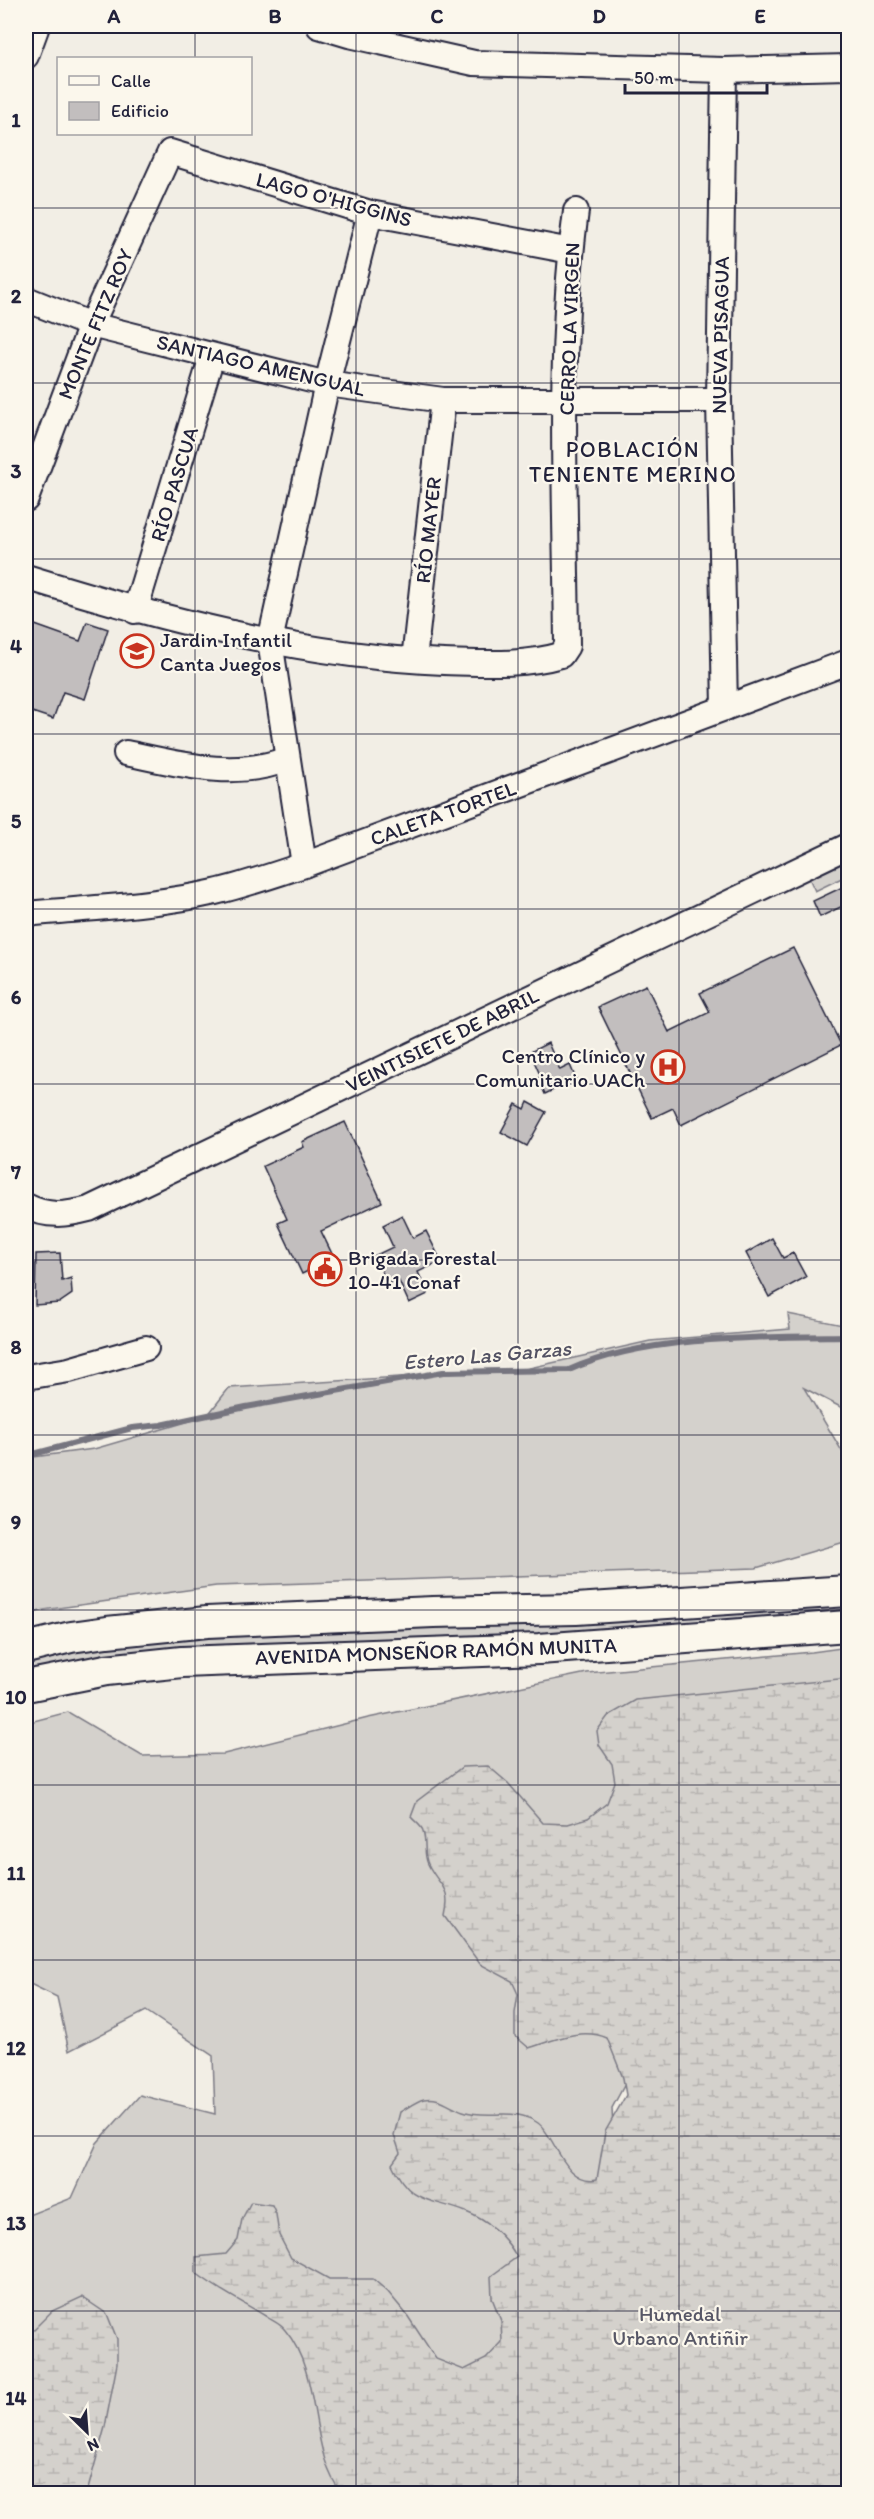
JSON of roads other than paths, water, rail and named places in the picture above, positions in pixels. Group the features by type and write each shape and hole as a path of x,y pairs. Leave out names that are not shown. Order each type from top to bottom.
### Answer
{"main road":[{"name":"AVENIDA MONSEÑOR RAMÓN MUNITA","path":"26,1648 98,1633 207,1622 433,1612 576,1609 849,1591"},
{"name":"AVENIDA MONSEÑOR RAMÓN MUNITA","path":"26,1686 106,1670 182,1662 539,1649 849,1626"}],"street":[{"path":"26,56 37,26"},
{"path":"319,26 474,63 724,70 849,67"},
{"name":"NUEVA PISAGUA","path":"724,70 719,400 725,708"},
{"name":"LAGO O'HIGGINS","path":"170,152 370,213 571,251"},
{"name":"MONTE FITZ ROY","path":"26,499 91,325 170,152"},
{"name":"CERRO LA VIRGEN","path":"414,660 508,663 555,657 565,652 567,646 565,398 571,251 576,211"},
{"path":"304,866 270,641 327,384 370,213"},
{"name":"SANTIAGO AMENGUAL","path":"26,299 91,325 327,384 442,400 565,398 719,400"},
{"name":"RÍO PASCUA","path":"135,611 212,356"},
{"name":"RÍO MAYER","path":"414,660 442,400"},
{"path":"26,578 135,611 270,641 341,654 414,660"},
{"name":"CALETA TORTEL","path":"26,914 155,901 213,892 304,866 849,662"},
{"path":"126,753 199,769 244,769 270,766 287,759"},
{"name":"VEINTISIETE DE ABRIL","path":"28,1215 68,1214 89,1209 849,846"},
{"path":"26,1377 69,1370 146,1348"}],"waterway":[{"name":"Estero Las Garzas","path":"26,1456 132,1428 161,1425 246,1407 443,1372 569,1370 634,1350 669,1344 743,1338 848,1336"}],"place":[{"name":"Jardin Infantil Canta Juegos","path":"137,651"},
{"name":"Centro Clínico y Comunitario UACh","path":"668,1067"},
{"name":"Brigada Forestal 10-41 Conaf","path":"325,1269"}],"district":[{"name":"POBLACIÓN TENIENTE MERINO","path":"633,462"}],"park label":[{"name":"Humedal Urbano Antiñir","path":"680,2325"}]}
